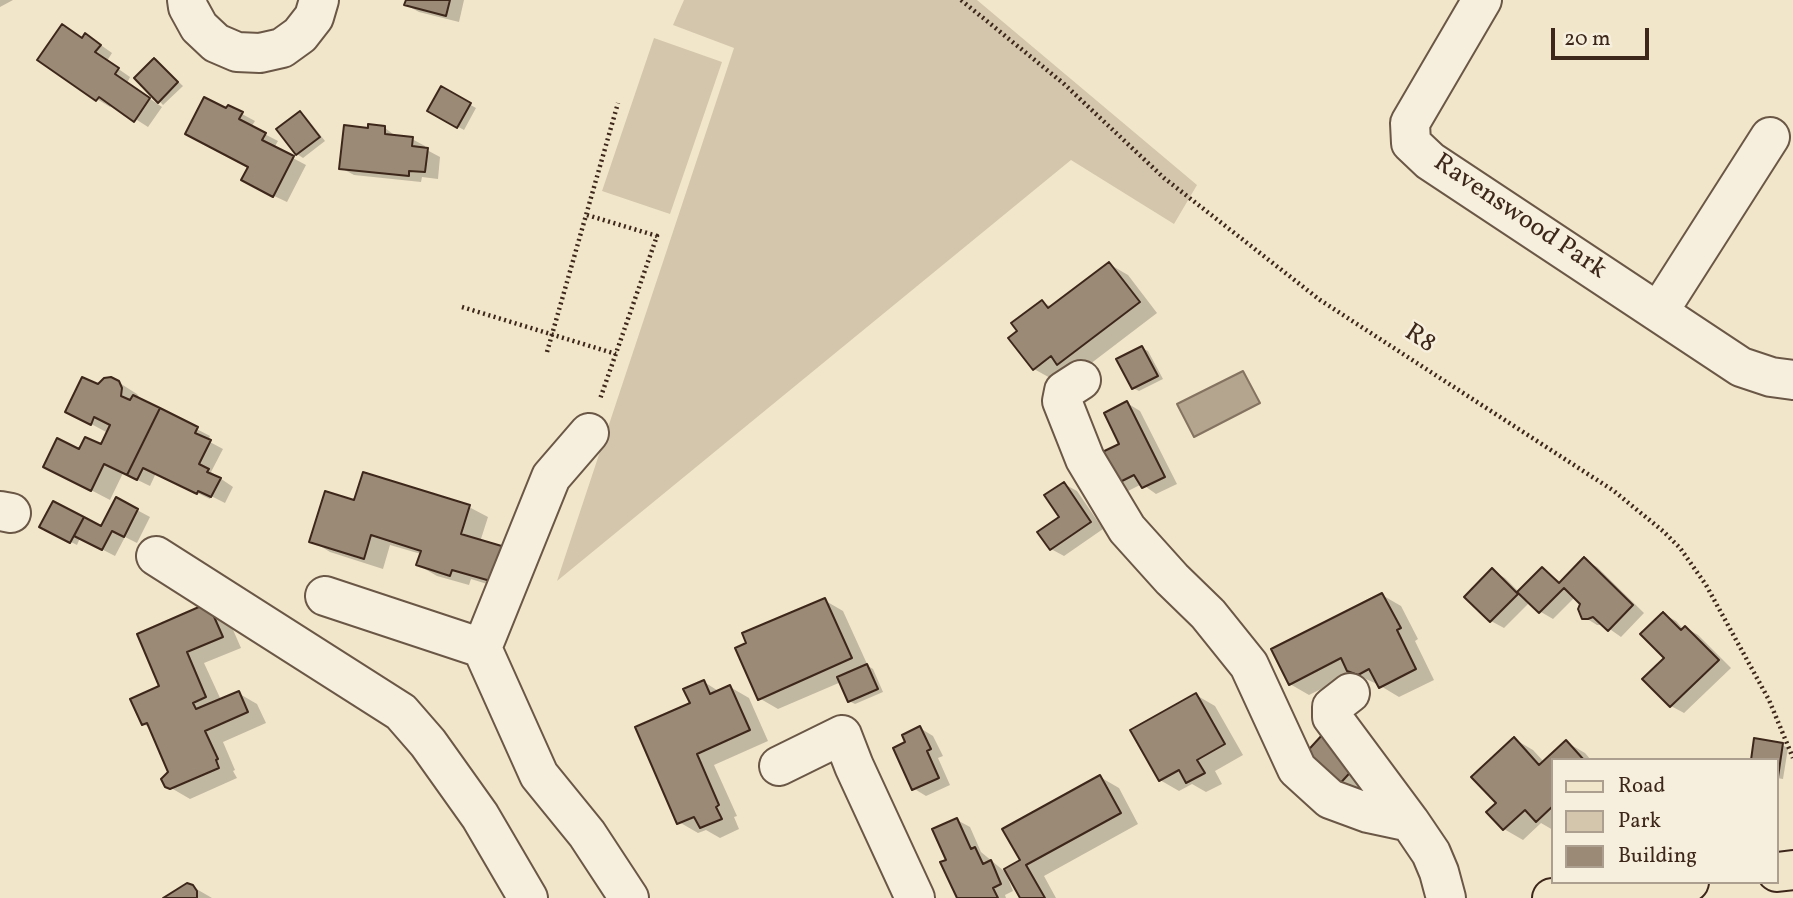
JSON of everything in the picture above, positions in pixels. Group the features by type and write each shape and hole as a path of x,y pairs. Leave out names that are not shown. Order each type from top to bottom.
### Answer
{"main road":[{"path":"1552,898 1672,884"}],"street":[{"path":"187,0 199,27 216,43 237,52 260,53 282,48 300,35 314,17 319,0"},
{"name":"Ravenswood Park","path":"1482,0 1410,123 1411,144 1430,161 1741,367 1771,377 1793,380"},
{"path":"1659,311 1770,137"},
{"path":"1081,380 1064,391 1062,401 1085,459 1127,529 1208,614 1249,665 1297,769 1330,799 1368,813 1410,822"},
{"path":"589,433 551,477 482,648 538,775 587,834 629,898"},
{"path":"156,556 358,682 401,712 428,743 480,816 528,898"},
{"path":"325,596 482,648"},
{"path":"1350,693 1332,707 1332,717 1431,853 1446,898"},
{"path":"779,766 842,735 915,898"}],"path":[{"name":"R8","path":"961,0 1063,83 1164,178 1320,300 1614,491 1664,532 1680,548 1706,585 1769,701 1793,758"},
{"path":"547,352 618,103"},
{"path":"587,215 657,236 589,433"},
{"path":"462,307 616,354"}],"green space":[{"path":"684,0 977,0 1197,185 1174,224 1071,160 557,581 734,48 673,25"},
{"path":"654,38 722,62 670,214 602,191"}],"shaded area":[{"path":"1243,371 1260,403 1194,437 1177,404"}],"building":[{"path":"406,0 450,0 446,16 404,5"},
{"path":"62,24 82,38 85,33 101,45 95,52 119,68 115,74 150,98 134,122 99,97 96,101 37,60"},
{"path":"154,58 178,82 158,103 134,78"},
{"path":"441,86 471,103 457,128 427,111"},
{"path":"204,97 226,108 228,105 243,112 239,119 266,133 262,140 294,156 273,197 241,180 248,167 185,134"},
{"path":"300,111 320,137 296,155 276,129"},
{"path":"368,124 385,126 385,134 413,137 412,146 428,148 425,172 409,171 409,176 339,169 344,125 368,128"},
{"path":"1109,262 1140,302 1057,365 1051,356 1033,370 1008,338 1017,331 1011,323 1042,300 1048,308"},
{"path":"1142,346 1158,376 1132,389 1116,359"},
{"path":"82,377 98,384 104,378 111,377 119,381 121,396 130,400 133,395 160,408 127,475 104,464 91,491 43,467 57,438 79,449 85,437 101,444 110,425 94,417 91,425 65,412"},
{"path":"1127,401 1165,477 1142,488 1134,475 1112,486 1096,455 1119,444 1104,413"},
{"path":"160,408 198,427 195,433 211,440 199,464 209,469 207,472 221,478 211,497 198,491 197,494 143,468 137,480 127,475"},
{"path":"363,472 470,505 461,534 505,547 494,582 452,570 450,576 416,565 421,551 371,535 364,559 309,542 325,491 354,500"},
{"path":"1064,482 1091,522 1050,550 1037,532 1059,517 1044,495"},
{"path":"116,497 138,509 124,537 112,531 102,550 74,536 84,517 101,526"},
{"path":"53,501 84,517 70,543 39,527"},
{"path":"1584,557 1633,605 1608,631 1593,617 1582,619 1578,609 1580,604 1564,588 1539,613 1517,592 1542,567 1559,583"},
{"path":"1492,568 1518,594 1490,622 1464,597"},
{"path":"1382,593 1401,628 1397,630 1416,669 1379,688 1369,669 1358,675 1347,671 1341,658 1289,685 1271,649"},
{"path":"825,598 852,658 758,700 735,648 746,643 742,633"},
{"path":"208,603 223,637 187,652 206,697 193,703 196,709 239,691 248,712 205,731 218,759 219,768 170,789 165,787 161,779 168,772 147,723 142,725 130,699 159,686 137,634"},
{"path":"1663,612 1681,630 1685,626 1719,660 1670,707 1642,679 1664,658 1640,634"},
{"path":"867,664 878,689 848,702 837,677"},
{"path":"704,680 710,694 730,685 750,730 697,754 719,805 716,807 722,819 700,828 694,817 677,824 635,727 690,703 683,689"},
{"path":"1196,693 1225,744 1197,760 1205,773 1186,783 1179,770 1159,781 1130,730"},
{"path":"920,726 931,749 927,751 939,778 912,790 893,748 905,742 902,735"},
{"path":"1323,734 1357,765 1335,789 1301,758"},
{"path":"1514,737 1539,765 1566,740 1582,758 1552,758 1552,807 1536,822 1525,810 1503,830 1486,812 1496,803 1471,777"},
{"path":"1754,738 1783,743 1779,770 1779,758 1751,758"},
{"path":"1100,775 1121,813 1026,865 1045,898 1020,898 1004,869 1020,860 1002,829"},
{"path":"957,818 971,849 975,847 983,864 991,860 1001,884 993,888 998,898 957,898 940,862 946,860 932,829"},
{"path":"187,883 193,885 197,891 197,898 163,898"}]}
